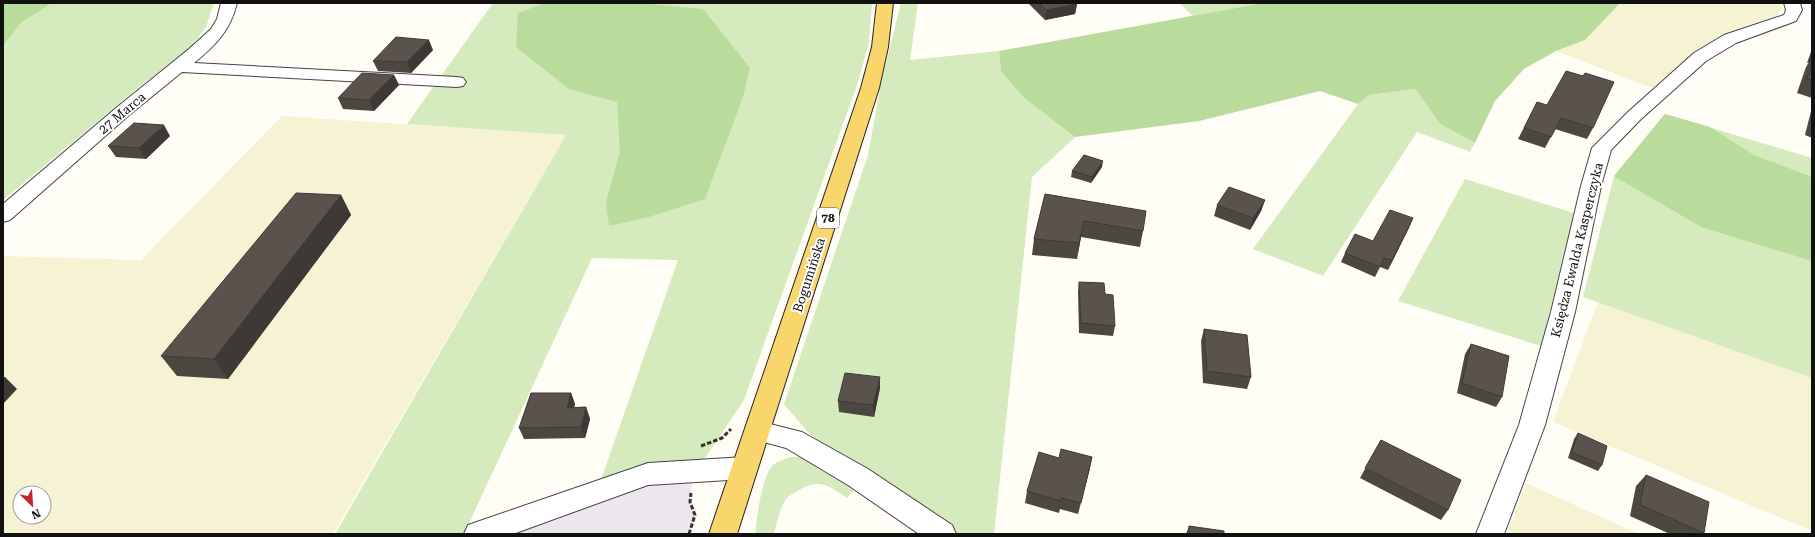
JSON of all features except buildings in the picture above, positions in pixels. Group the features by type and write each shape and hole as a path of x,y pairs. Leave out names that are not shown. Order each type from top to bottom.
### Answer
{"main road":[{"name":"Bogumińska","path":"723,534 870,88 880,47 885,3"}],"street":[{"name":"27 Marca","path":"3,215 217,32 225,19 229,3"},
{"name":"Księdza Ewalda Kasperczyka","path":"1490,534 1532,425 1563,312 1591,186 1602,148 1634,116 1700,57 1730,39 1790,18 1798,8"},
{"path":"178,66 457,82"},
{"path":"758,431 793,439 858,478 942,534"},
{"path":"478,534 648,474 745,468"}],"shaded area":[{"path":"1620,3 1783,3 1777,18 1719,37 1687,59 1652,88 1556,51 1585,40"},
{"path":"282,116 566,135 333,534 3,534 3,256 141,260"},
{"path":"1598,302 1812,378 1812,531 1553,422"},
{"path":"697,470 691,489 690,502 695,515 689,534 478,534"},
{"path":"1526,483 1639,534 1507,534"}],"green space":[{"path":"3,3 52,3 21,23 3,46"},
{"path":"52,3 214,3 206,27 191,47 140,86 3,200 3,46 21,23"},
{"path":"493,3 872,3 869,43 857,85 744,400 697,470 597,491 678,260 592,258 464,534 335,534 566,135 407,124"},
{"path":"545,3 639,3 703,9 750,68 743,97 705,199 649,217 609,226 606,202 620,152 617,102 569,89 516,47 518,13"},
{"path":"901,3 918,3 910,60 999,51 1001,71 1024,98 1075,137 1032,177 994,534 958,534 858,477 806,430 784,404 868,155 881,83"},
{"path":"1179,3 1263,3 1193,16"},
{"path":"1263,3 1620,3 1585,40 1556,51 1524,69 1495,101 1475,143 1440,124 1415,89 1369,95 1358,104 1320,91 1199,121 1075,137 1024,98 1001,71 999,51"},
{"path":"1415,89 1440,124 1475,143 1470,152 1417,132 1323,276 1253,249 1358,104 1369,95"},
{"path":"1665,114 1812,158 1812,378 1583,297 1614,176"},
{"path":"1665,114 1710,127 1754,155 1812,177 1812,261 1701,227 1614,176"},
{"path":"1465,179 1574,213 1541,346 1398,301"},
{"path":"791,457 803,457 855,489 847,498 824,485 813,484 806,486 791,495 785,501 774,534 755,534 762,489 768,472 776,463"}]}
